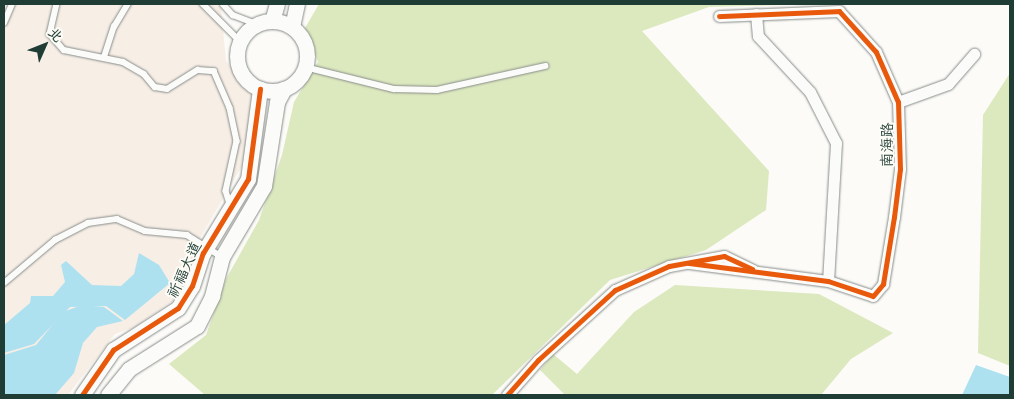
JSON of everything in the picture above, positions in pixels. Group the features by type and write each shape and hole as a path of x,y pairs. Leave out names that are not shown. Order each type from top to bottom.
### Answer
{"street":[{"path":"272,21 277,4"},
{"path":"292,27 297,4"},
{"name":"南海路","path":"507,395 538,360 615,290 669,266 689,263 828,281 865,297 873,296 883,284 900,169 898,102 876,52 839,11 719,16"},
{"path":"756,14 758,36 810,92 836,143 828,281"},
{"path":"272,21 292,27 307,50 305,67 295,83 284,89 260,89 244,77 238,66 240,41 257,24 272,21"},
{"name":"南海路","path":"898,102 948,84 974,54"},
{"name":"祈福大道","path":"82,395 113,350 178,308 206,248 230,204 248,179 254,156 260,89"},
{"name":"祈福大道","path":"108,395 129,369 197,326 212,296 222,257 264,186 272,160 276,102 284,89"}],"lane":[{"path":"4,23 12,4"},
{"path":"57,4 50,34 54,43 64,50 123,62 144,74 154,87 167,89 198,70 214,71 230,108 237,141 226,191 230,204"},
{"path":"104,57 114,27 128,4"},
{"path":"203,4 240,41"},
{"path":"223,4 233,15 257,24"},
{"path":"305,67 394,89 437,90 545,66"},
{"path":"4,283 55,240 88,223 117,219 145,231 187,235 222,257"}],"shaded area":[{"path":"4,4 215,4 221,8 226,61 259,100 249,154 196,245 189,277 177,298 135,327 115,334 68,395 4,395"}],"green space":[{"path":"319,4 820,4 709,7 642,31 769,171 766,210 706,250 610,280 492,395 205,395 169,364 206,335 226,279 259,220 282,155 294,102 318,62 305,28"},
{"path":"1010,73 1010,366 978,353 983,115"},
{"path":"675,285 819,294 893,333 851,359 821,395 565,395 540,370 553,354 577,374 634,312"}],"water":[{"path":"139,253 159,265 170,283 125,320 106,306 70,307 34,344 4,353 4,325 30,303 31,296 53,296 65,282 61,265 66,261 92,285 121,286 134,274"},
{"path":"82,305 104,307 123,321 97,327 83,343 74,373 55,395 4,395 4,355 36,345 63,312"},
{"path":"976,365 1010,377 1010,395 962,395"}],"cycle path":[{"path":"689,263 828,281 873,296 883,284 900,169 898,102 876,52 839,11 719,16"},
{"path":"82,395 113,350 178,308 192,286 203,253 248,179 260,89"},
{"path":"507,395 538,360 615,290 669,266 724,256 752,269"}]}
